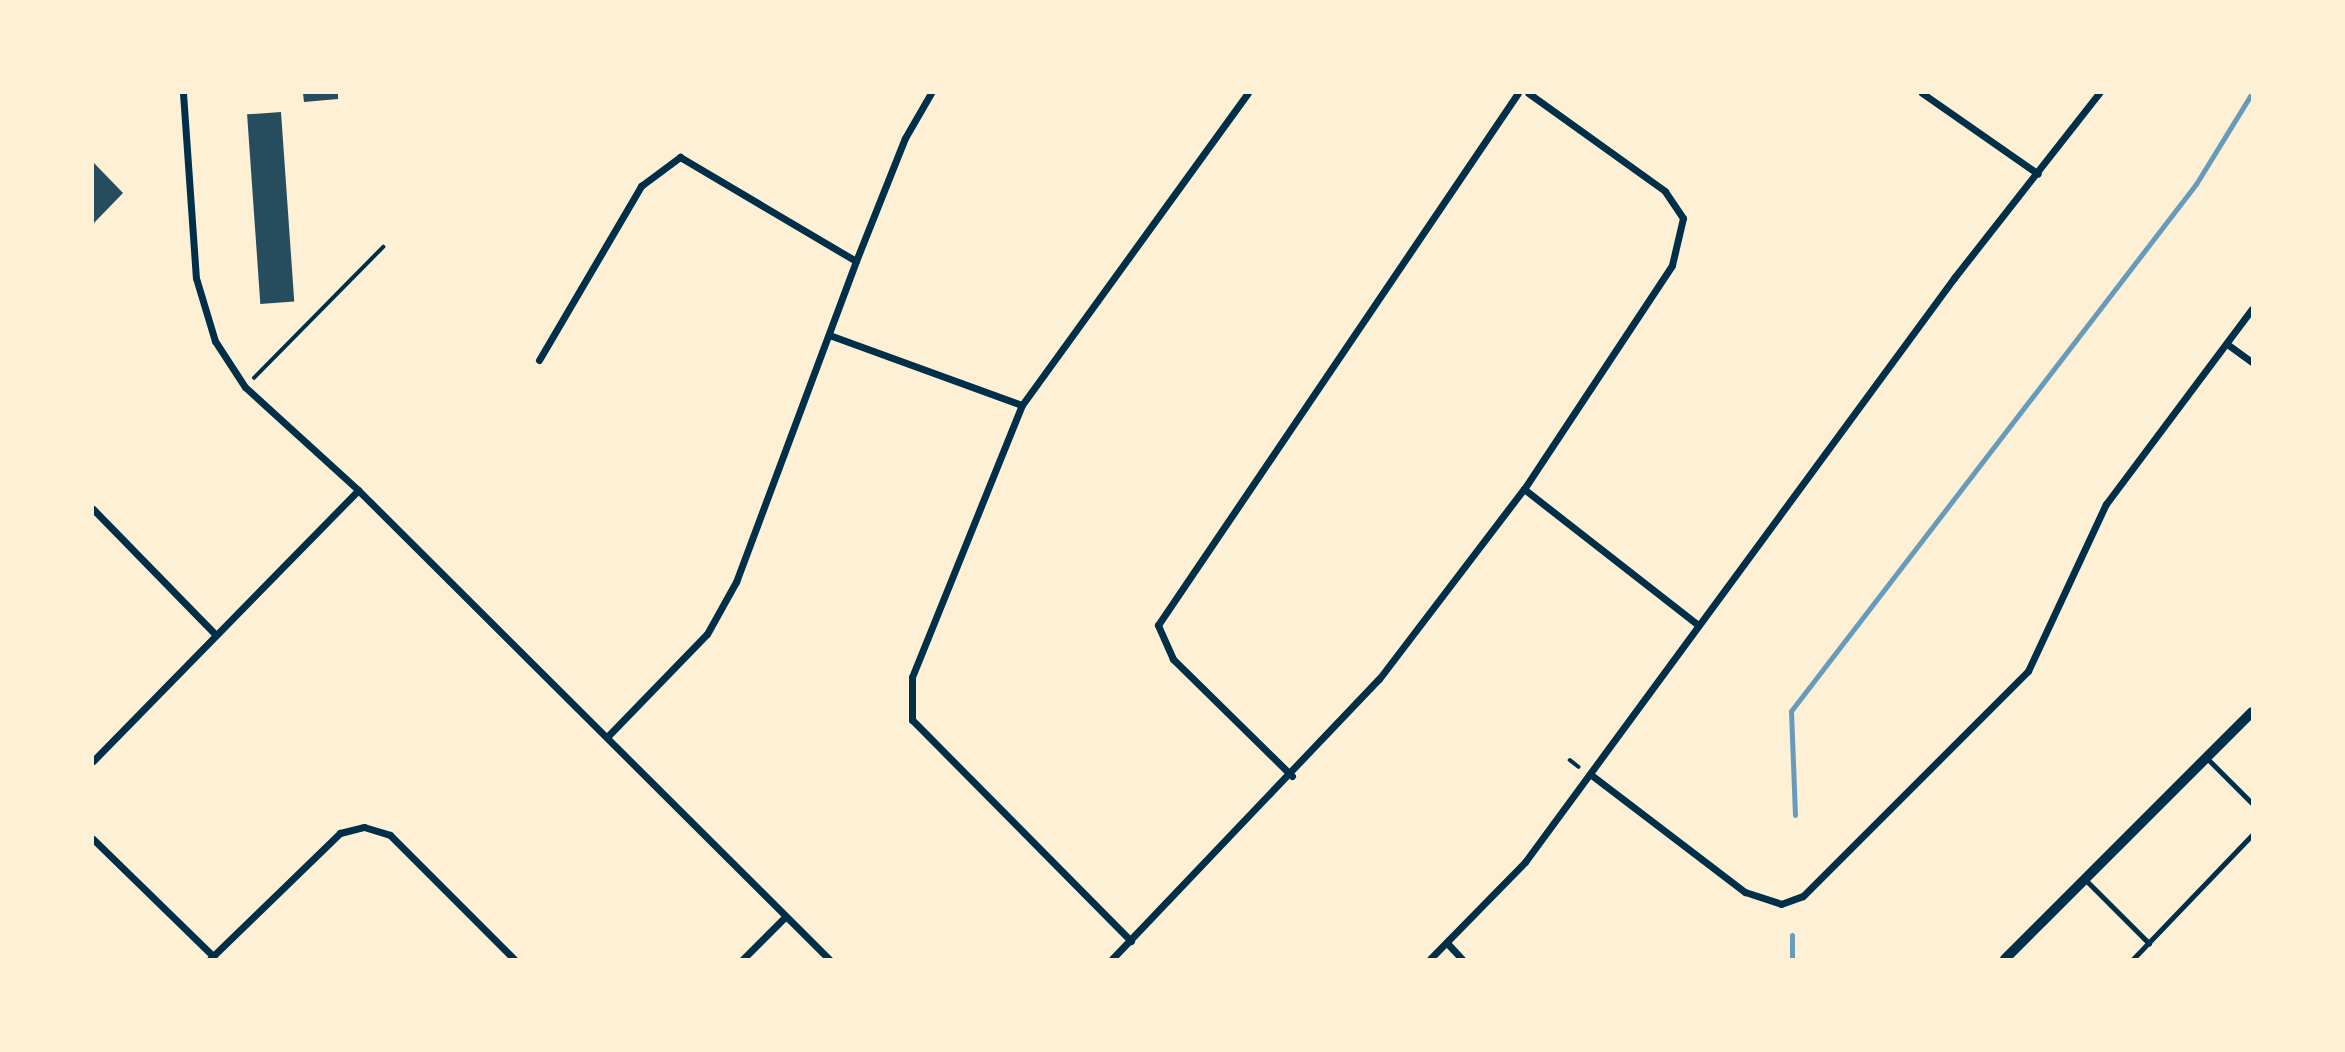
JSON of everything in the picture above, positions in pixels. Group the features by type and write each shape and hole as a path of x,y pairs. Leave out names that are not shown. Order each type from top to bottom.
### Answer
{"street":[{"path":"183,93 195,278 215,341 244,387 358,490 829,959"},
{"path":"608,736 707,634 736,582 832,336 856,261 905,138 931,93"},
{"path":"1131,942 912,720 912,677 1022,405 1248,93"},
{"path":"1292,776 1172,659 1158,625 1518,93"},
{"path":"1112,959 1292,776 1378,679 1524,489 1672,265 1683,218 1665,191 1528,93"},
{"path":"1922,93 1932,96 2038,174"},
{"path":"1430,959 1525,862 1698,625 2099,93"},
{"path":"539,360 641,187 681,157 856,261"},
{"path":"1590,774 1745,892 1781,904 1803,896 2028,671 2106,504 2252,309"},
{"path":"832,336 1022,405"},
{"path":"2227,344 2252,362"},
{"path":"1524,489 1698,625"},
{"path":"93,761 358,490"},
{"path":"93,509 216,635"},
{"path":"2006,959 2252,713"},
{"path":"93,839 211,958 340,833 364,827 390,835 514,959"},
{"path":"743,959 785,917"},
{"path":"1447,943 1462,959"}],"lane":[{"path":"2207,757 2252,803"},
{"path":"2133,959 2252,835"},
{"path":"2085,879 2148,943"}],"path":[{"path":"244,387 383,247"}],"building":[{"path":"303,93 338,93 338,99 304,102"},
{"path":"281,112 294,302 260,304 247,114"},
{"path":"93,162 123,193 93,224"}],"waterway":[{"path":"1795,815 1791,711 2196,184 2252,93"},
{"path":"1792,935 1792,959"}]}
